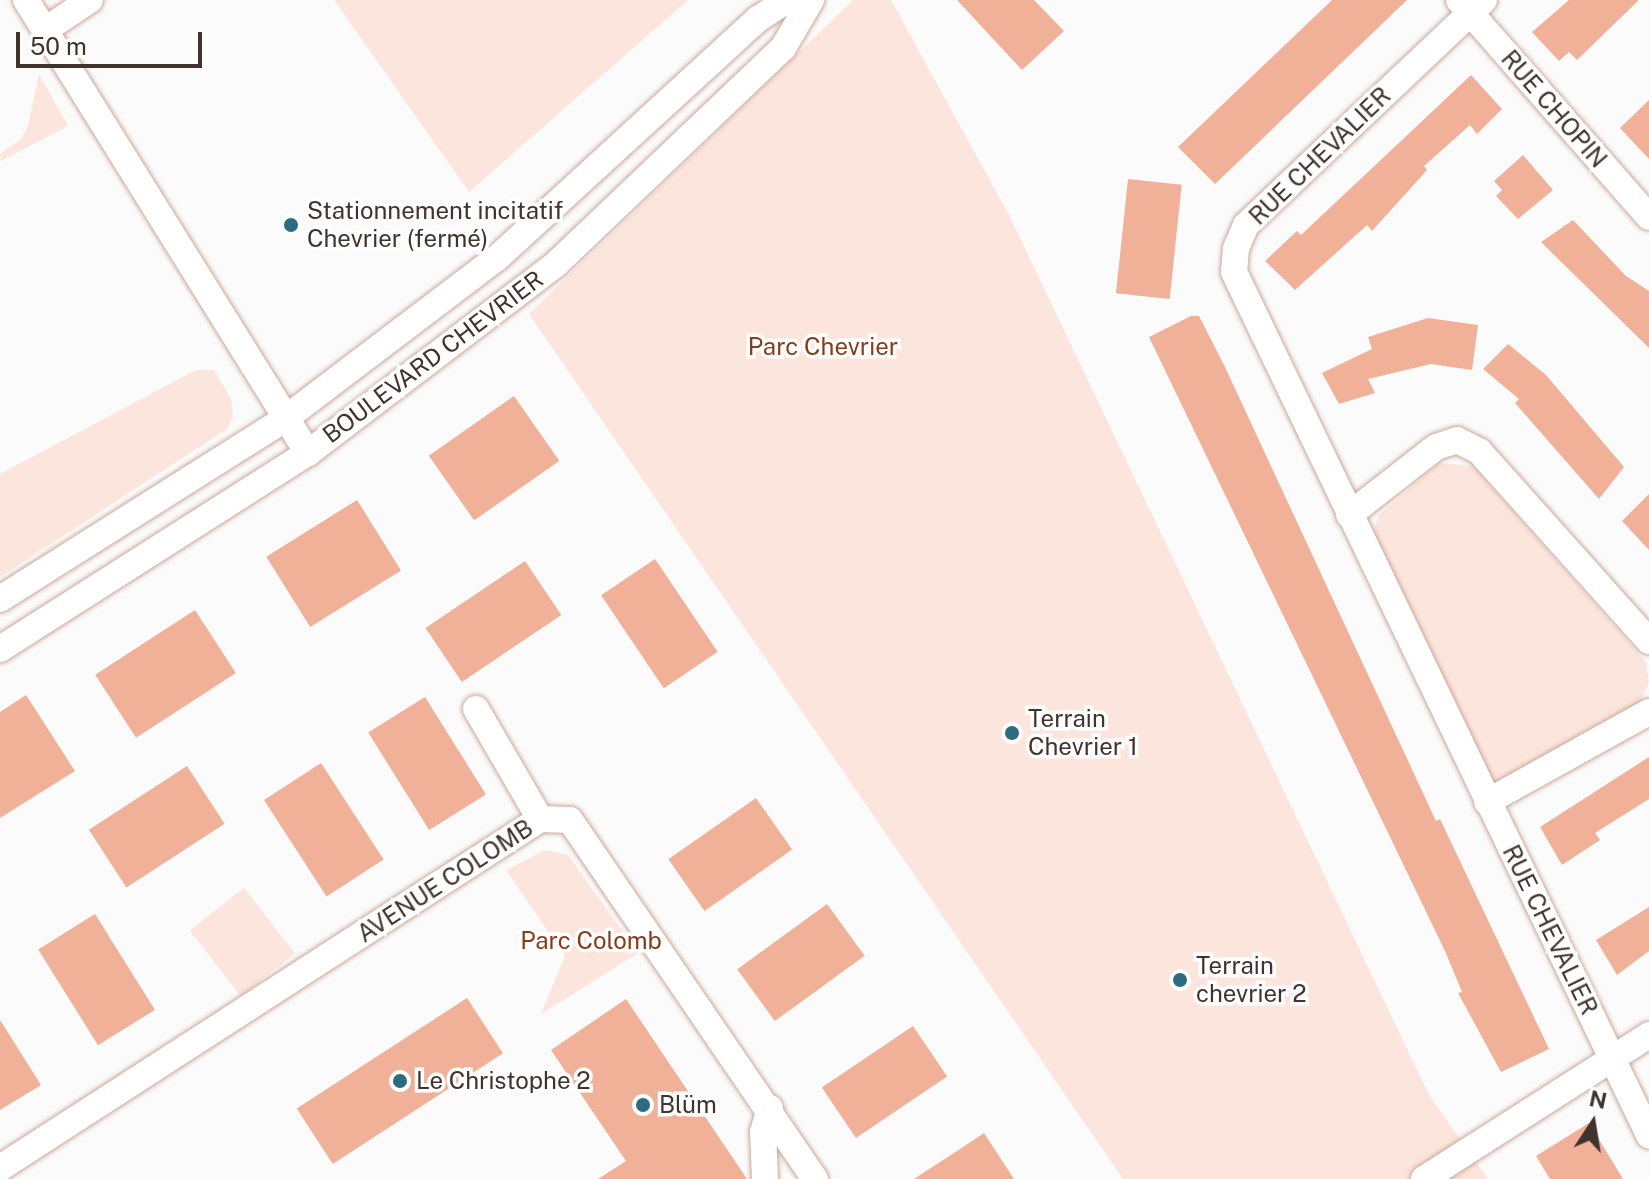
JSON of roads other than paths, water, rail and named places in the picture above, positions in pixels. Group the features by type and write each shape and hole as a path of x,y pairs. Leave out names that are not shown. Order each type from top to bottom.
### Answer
{"street":[{"path":"26,0 308,453"},
{"path":"45,30 90,0"},
{"name":"BOULEVARD CHEVRIER","path":"0,599 286,418 505,252 758,19 787,0"},
{"name":"BOULEVARD CHEVRIER","path":"0,649 308,453 556,264 783,48 811,0"},
{"name":"RUE CHOPIN","path":"1471,4 1649,217"},
{"name":"RUE CHEVALIER","path":"1471,4 1246,225 1236,249 1234,272 1649,1135"},
{"path":"457,288 480,321"},
{"path":"1349,515 1436,447 1457,440 1479,451 1649,641"},
{"path":"476,709 540,819"},
{"path":"1487,802 1649,712"},
{"name":"AVENUE COLOMB","path":"0,1168 540,819 570,820 770,1108 815,1179"},
{"path":"1424,1179 1649,1035"},
{"path":"765,1179 763,1132 770,1108"}],"place":[{"name":"Stationnement incitatif Chevrier (fermé)","path":"291,225"},
{"name":"Terrain Chevrier 1","path":"1012,733"},
{"name":"Terrain chevrier 2","path":"1180,980"},
{"name":"Le Christophe 2","path":"400,1081"},
{"name":"Blüm","path":"643,1105"}],"park label":[{"name":"Parc Chevrier","path":"823,347"},
{"name":"Parc Colomb","path":"591,941"}]}
